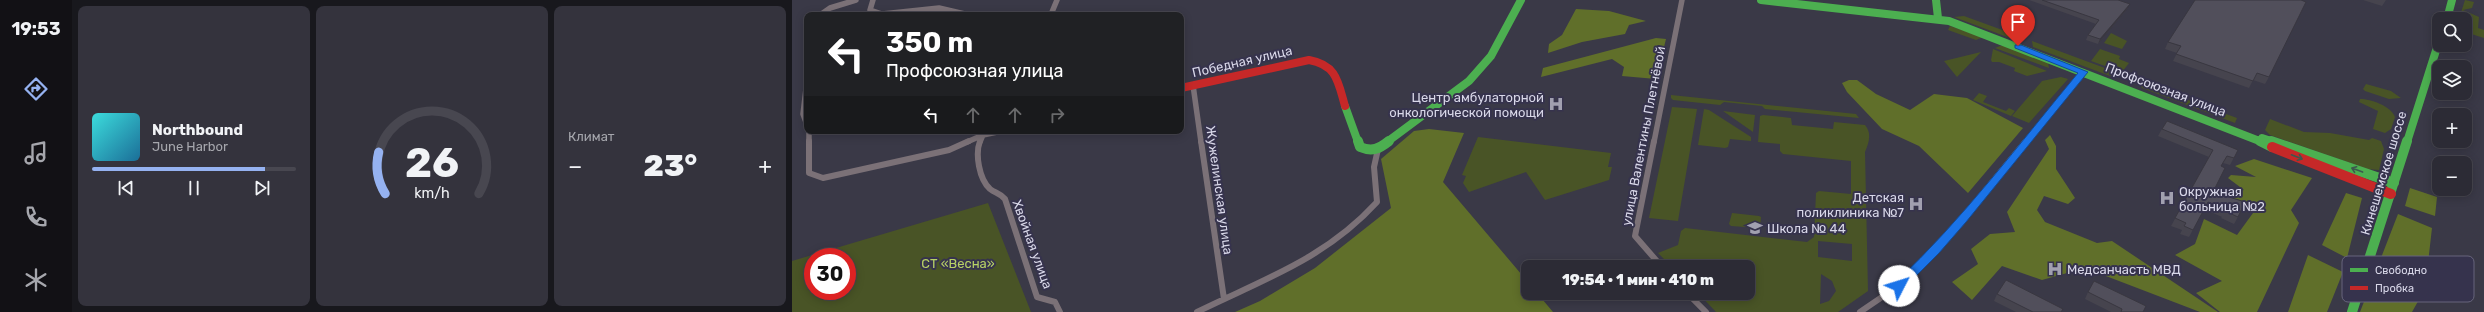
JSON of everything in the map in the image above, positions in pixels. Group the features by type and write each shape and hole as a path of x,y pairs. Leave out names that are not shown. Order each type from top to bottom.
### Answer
{"main road":[{"path":"1378,149 1469,81 1482,69 1521,0"},
{"name":"Профсоюзная улица","path":"1761,0 1938,18 2249,135 2281,151 2391,194"},
{"path":"1936,0 1938,18"},
{"path":"2448,12 2452,0"},
{"name":"Кинешемское шоссе","path":"2371,256 2436,52"},
{"name":"Победная улица","path":"1184,87 1309,60 1322,61 1332,68 1360,147 1368,150 1378,149"},
{"path":"2249,135 2284,144 2394,183"},
{"name":"Кинешемское шоссе","path":"2352,312 2355,302"}],"street":[{"path":"824,12 830,8 856,0"},
{"path":"873,0 870,10 876,12"},
{"path":"1052,12 1057,4 1057,0"},
{"name":"улица Валентины Плетнёвой","path":"1655,260 1638,242 1635,236 1682,0"},
{"path":"901,12 939,8 956,12"},
{"path":"1860,312 1907,280 1936,251 2084,72"},
{"name":"Жужелинская улица","path":"1193,85 1224,299"},
{"path":"804,106 804,117"},
{"path":"809,134 809,173 823,178 949,150 982,134"},
{"name":"Хвойная улица","path":"984,134 977,149 983,181 991,190 1000,193 1004,199 1037,297 1056,302 1060,312"},
{"path":"1198,312 1304,263 1335,243 1377,202 1377,189 1373,160 1378,149"},
{"path":"1694,300 1706,312"}],"green space":[{"path":"2465,0 2474,2 2472,8 2463,10 2468,12 2461,12"},
{"path":"1576,9 1609,11 1646,21 1629,25 1625,34 1582,42 1548,53 1549,44 1562,35"},
{"path":"2472,14 2479,17 2478,28 2484,30 2484,38 2472,34"},
{"path":"1964,16 2016,35 2010,38 1954,17"},
{"path":"1950,26 1983,37 1976,40 1948,30"},
{"path":"2111,33 2127,41 2122,49 2104,43"},
{"path":"1656,38 1666,39 1656,79 1622,76 1624,67 1612,59 1541,77 1543,68"},
{"path":"2032,41 2121,74 2110,76 2033,47"},
{"path":"2000,46 2008,46 2048,63 2049,68 1995,48"},
{"path":"1993,49 2047,71 2027,76 2014,71 2015,68 1999,62 1992,62"},
{"path":"2100,49 2120,56 2119,59 2129,63 2122,72 2091,61"},
{"path":"1981,52 1957,77 1944,61"},
{"path":"2061,77 2068,79 2029,123 2012,116 2042,81"},
{"path":"1849,80 1857,80 1876,94 1910,110 1934,94 1967,98 2023,128 1968,193 1919,146 1882,129 1847,92 1842,83"},
{"path":"2139,82 2237,118 2235,123 2142,88"},
{"path":"2366,84 2391,91 2401,98 2389,99 2365,91 2363,89"},
{"path":"1979,93 1987,96 1983,102 2006,111 2009,108 2015,111 2011,116 1973,100"},
{"path":"1671,95 1856,114 1859,118 1765,109 1762,106 1724,102 1720,105 1673,100"},
{"path":"2360,99 2370,100 2385,106 2393,113 2395,117 2391,129 2385,133 2373,129 2378,111 2359,102"},
{"path":"1672,107 1697,109 1678,221 1649,218"},
{"path":"1704,109 1709,110 1751,137 1751,141 1730,139 1728,147 1725,148 1698,145"},
{"path":"1723,111 1755,115 1753,132"},
{"path":"1763,115 1791,118 1792,125 1833,129 1834,122 1865,125 1869,131 1869,142 1865,152 1868,291 1838,312 1716,312 1705,300 1755,300 1755,260 1665,260 1658,253 1678,245 1681,231 1685,228 1807,242 1814,237 1816,193 1819,191 1851,194 1851,161 1783,154 1780,151 1780,144 1758,142 1760,116","holes":["1818,241 1852,244 1852,261 1818,257","1821,274 1832,281 1836,291 1829,301 1820,304"]},
{"path":"2270,119 2304,132 2330,133 2369,140 2372,138 2381,141 2384,149 2379,170 2368,169 2270,135 2265,130"},
{"path":"1429,129 1464,133 1443,182 1521,274 1521,300 1543,300 1553,312 1235,312 1260,301 1315,268 1391,208 1381,159 1414,131"},
{"path":"2050,135 2056,146 2056,169 2075,198 2068,204 2044,196 2037,210 2045,222 2097,243 2112,241 2218,312 2200,312 2085,268 2042,280 2002,266 1972,300 1952,282 1978,264 1971,249 1990,234 2015,232 2007,212 2049,149 2045,140"},
{"path":"1478,137 1611,153 1608,167 1612,167 1609,180 1545,200 1526,172 1469,192 1463,183 1466,176 1462,175"},
{"path":"2254,159 2312,178 2291,210 2299,223 2257,312 2220,312 2196,293 2222,281 2175,255 2195,244 2204,219 2237,235 2253,213 2220,196 2244,190 2228,178 2231,175 2256,177 2235,166"},
{"path":"2410,188 2437,197 2435,216 2405,206"},
{"path":"2346,193 2362,198 2348,256 2343,256 2322,245"},
{"name":"СТ «Весна»","path":"988,203 1031,312 792,312 792,261 804,257 804,300 856,300 856,248 836,248"},
{"path":"1732,213 1761,217 1760,228 1731,226 1729,224"},
{"path":"2398,214 2432,228 2429,256 2382,256"},
{"path":"2308,255 2342,272 2327,312 2288,312"},
{"path":"2364,302 2418,302 2412,312 2360,312"}],"building":[{"path":"2042,0 2118,0 2130,4 2100,39 2088,35 2099,20"},
{"path":"2195,0 2301,0 2306,2 2269,77 2257,73 2253,81 2176,54 2181,46 2168,42"},
{"name":"Окружная больница №2","path":"2167,121 2238,150 2234,158 2227,156 2221,166 2225,168 2213,192 2245,202 2238,217 2208,202 2193,230 2184,226 2186,223 2175,218 2213,150 2162,129"},
{"path":"2006,280 2063,309 2061,312 2033,312 1997,294"},
{"path":"2094,281 2146,306 2143,312 2121,312 2122,309 2088,292"}],"traffic: fast":[{"path":"1345,106 1360,147 1368,150 1378,149 1469,81 1491,56 1521,0"},
{"path":"1761,0 1949,21 2249,135 2272,147"},
{"path":"1936,0 1938,18"},
{"path":"2449,12 2452,0"},
{"path":"2370,256 2435,52"},
{"path":"2262,138 2394,183"},
{"path":"2352,312 2355,302"}],"traffic: jam":[{"path":"1184,87 1309,60 1319,62 1331,69 1338,81 1345,106"},
{"path":"2272,147 2391,194"}],"place":[{"name":"Центр амбулаторной онкологической помощи","path":"1556,104"},
{"name":"Окружная больница №2","path":"2167,198"},
{"name":"Детская поликлиника №7","path":"1916,204"},
{"name":"Школа № 44","path":"1755,228"},
{"name":"Медсанчасть МВД","path":"2055,269"}],"route":[{"path":"1899,286 1936,251 2084,72 2018,46"}]}
